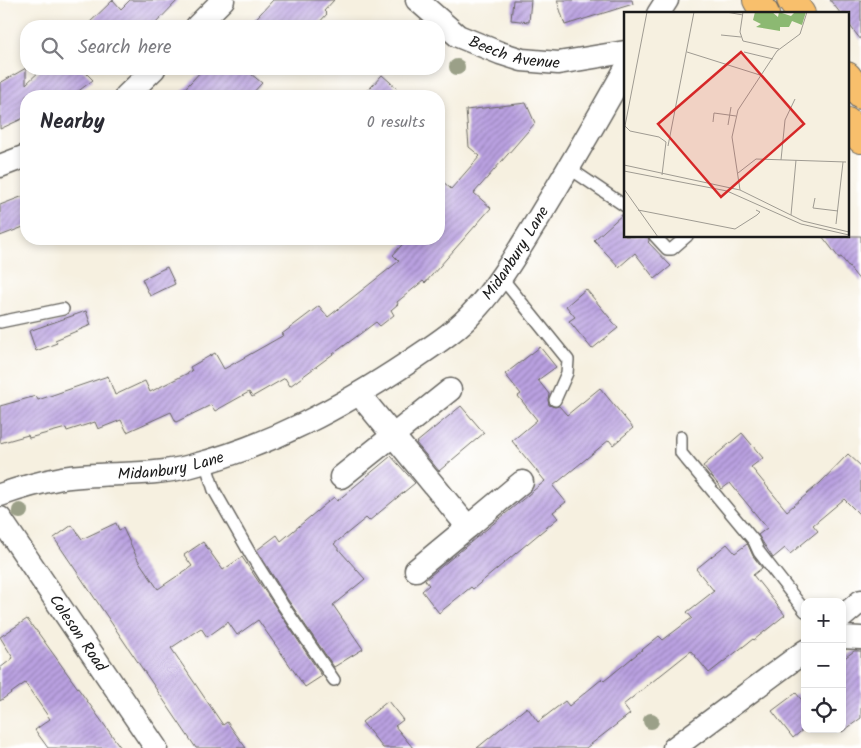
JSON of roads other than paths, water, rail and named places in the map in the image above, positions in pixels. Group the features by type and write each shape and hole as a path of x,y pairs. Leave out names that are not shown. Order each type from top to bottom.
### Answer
{"main road":[{"path":"757,0 764,12"},
{"path":"791,0 800,12"},
{"path":"848,77 861,94"},
{"path":"848,123 861,140"}],"street":[{"path":"203,20 223,0"},
{"name":"Beech Avenue","path":"417,0 440,20"},
{"path":"659,12 667,0"},
{"name":"Beech Avenue","path":"445,25 458,36 500,54 522,60 558,63 624,52"},
{"name":"Midanbury Lane","path":"0,496 31,485 63,478 137,474 190,466 262,444 310,422 359,394 428,349 473,312 501,276 569,168 624,72"},
{"path":"132,90 148,75"},
{"path":"0,166 20,158"},
{"path":"341,477 450,390"},
{"path":"359,394 468,527"},
{"path":"416,570 522,482"},
{"name":"Coleson Road","path":"0,518 156,748"},
{"path":"846,613 861,600"},
{"path":"846,637 861,638"},
{"path":"674,748 801,654"}],"lane":[{"path":"569,168 624,205"},
{"path":"656,238 667,249 672,249 685,238"},
{"path":"501,276 568,360 567,374 555,400"},
{"path":"0,322 63,309"},
{"path":"681,437 681,453 754,541 759,552 801,606"},
{"path":"204,462 214,490 251,555 334,680"}]}
